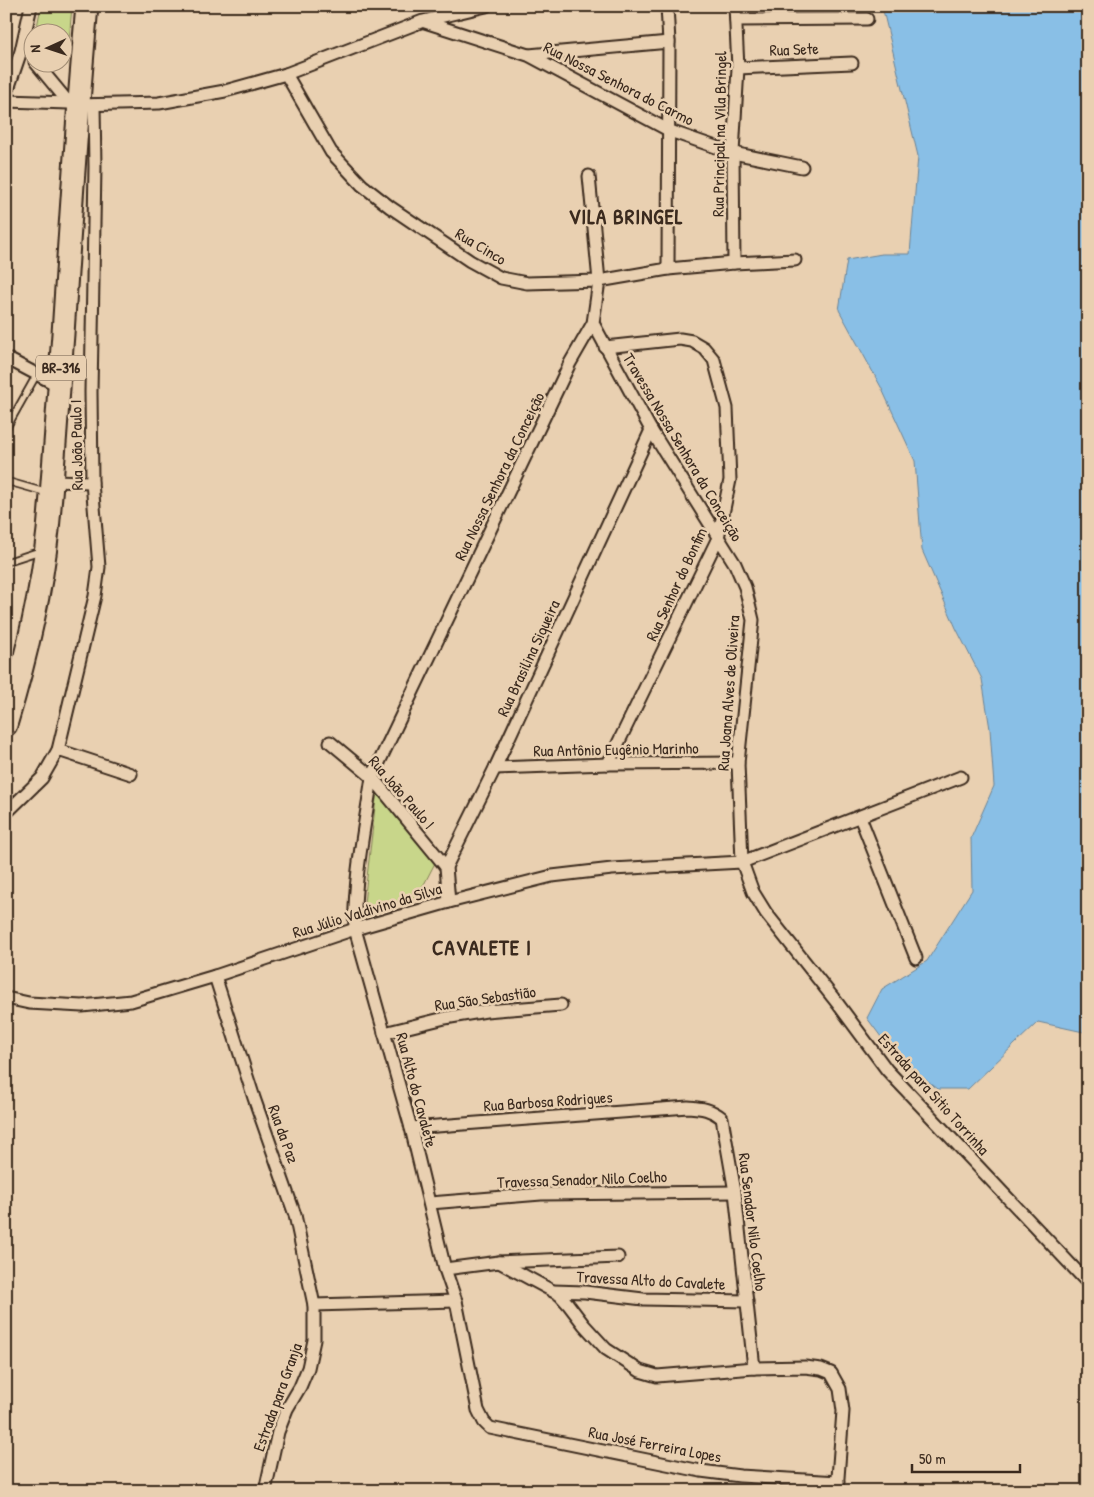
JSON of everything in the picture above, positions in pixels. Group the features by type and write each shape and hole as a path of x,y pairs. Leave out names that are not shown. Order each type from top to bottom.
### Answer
{"highway":[{"name":"BR-316","path":"6,725 18,686 36,605 45,549 87,6"}],"street":[{"path":"6,95 21,51 30,6"},
{"path":"6,102 80,104 159,103 225,91 286,74 423,21 486,6"},
{"path":"667,6 670,131 668,269"},
{"name":"Rua Principal na Vila Bringel","path":"734,263 733,153 738,68 736,6"},
{"path":"736,20 867,19"},
{"name":"Rua Nossa Senhora do Carmo","path":"423,21 528,55 670,131 733,153 802,167"},
{"path":"528,55 669,42"},
{"name":"Rua Sete","path":"738,68 852,63"},
{"path":"45,72 80,104"},
{"name":"Rua Cinco","path":"286,74 331,152 362,185 470,261 501,278 527,283 599,281 668,269 795,260"},
{"name":"Rua João Paulo I","path":"6,813 42,778 58,750 96,596 99,567 92,482 91,392 95,167 80,104"},
{"name":"Rua Nossa Senhora da Conceição","path":"372,777 566,372 593,323 599,281 589,176"},
{"name":"Travessa Nossa Senhora da Conceição","path":"593,323 604,347 651,430 735,564 745,587"},
{"name":"Rua Senhor do Bonfim","path":"604,347 680,339 692,341 704,348 714,360 726,408 730,480 718,538 608,764"},
{"path":"6,358 59,386"},
{"name":"Rua Brasilina Siqueira","path":"446,868 495,768 651,430"},
{"path":"51,487 92,482"},
{"name":"Rua Joana Alves de Oliveira","path":"742,862 738,763 753,620 745,587"},
{"name":"Rua João Paulo I","path":"330,742 372,777 446,868"},
{"path":"58,750 131,774"},
{"name":"Rua Antônio Eugênio Marinho","path":"495,768 608,764 738,763"},
{"name":"Rua Alto do Cavalete","path":"372,777 361,850 354,916 355,929 411,1128 444,1269 456,1301 478,1410"},
{"name":"Rua Júlio Valdivino da Silva","path":"6,998 29,1003 82,1006 131,1001 215,976 355,929 449,902 552,876 612,869 742,862 961,777"},
{"path":"860,817 916,958"},
{"name":"Estrada para Sitio Torrinha","path":"742,862 753,892 766,914 838,1004 887,1070 1088,1283"},
{"path":"446,868 449,902"},
{"name":"Rua da Paz","path":"215,976 254,1098 295,1215 314,1305"},
{"name":"Rua São Sebastião","path":"384,1033 445,1018 486,1011 561,1005"},
{"name":"Rua Barbosa Rodrigues","path":"411,1128 688,1107"},
{"name":"Rua Senador Nilo Coelho","path":"688,1107 705,1108 722,1118 735,1192 754,1368"},
{"name":"Travessa Senador Nilo Coelho","path":"430,1203 541,1194 735,1192"},
{"path":"444,1269 499,1262 618,1257"},
{"path":"499,1262 553,1291 568,1304 606,1349 640,1371 657,1376 754,1368 805,1367 822,1368 831,1373 840,1389 843,1411 837,1486"},
{"name":"Travessa Alto do Cavalete","path":"553,1291 585,1292 644,1299 747,1301"},
{"path":"314,1305 456,1301"},
{"name":"Estrada para Granja","path":"265,1491 278,1432 287,1409 300,1387 308,1368 314,1340 314,1305"},
{"name":"Rua José Ferreira Lopes","path":"478,1410 484,1422 490,1428 701,1472 837,1486"}],"lane":[{"path":"6,429 37,374"},
{"path":"6,480 51,487"},
{"path":"6,562 45,549"}],"green space":[{"path":"41,6 72,6 71,22 38,22"},
{"path":"377,790 435,863 418,896 363,912"}],"water":[{"path":"882,6 1080,6 1088,15 1088,1033 1038,1022 968,1089 938,1089 896,1057 867,1018 882,989 927,961 972,890 971,838 994,786 990,729 982,679 956,628 922,550 915,461 881,387 839,310 847,260 882,254 910,254 918,156"}],"district":[{"name":"VILA BRINGEL","path":"626,217"},
{"name":"CAVALETE I","path":"482,948"}]}
